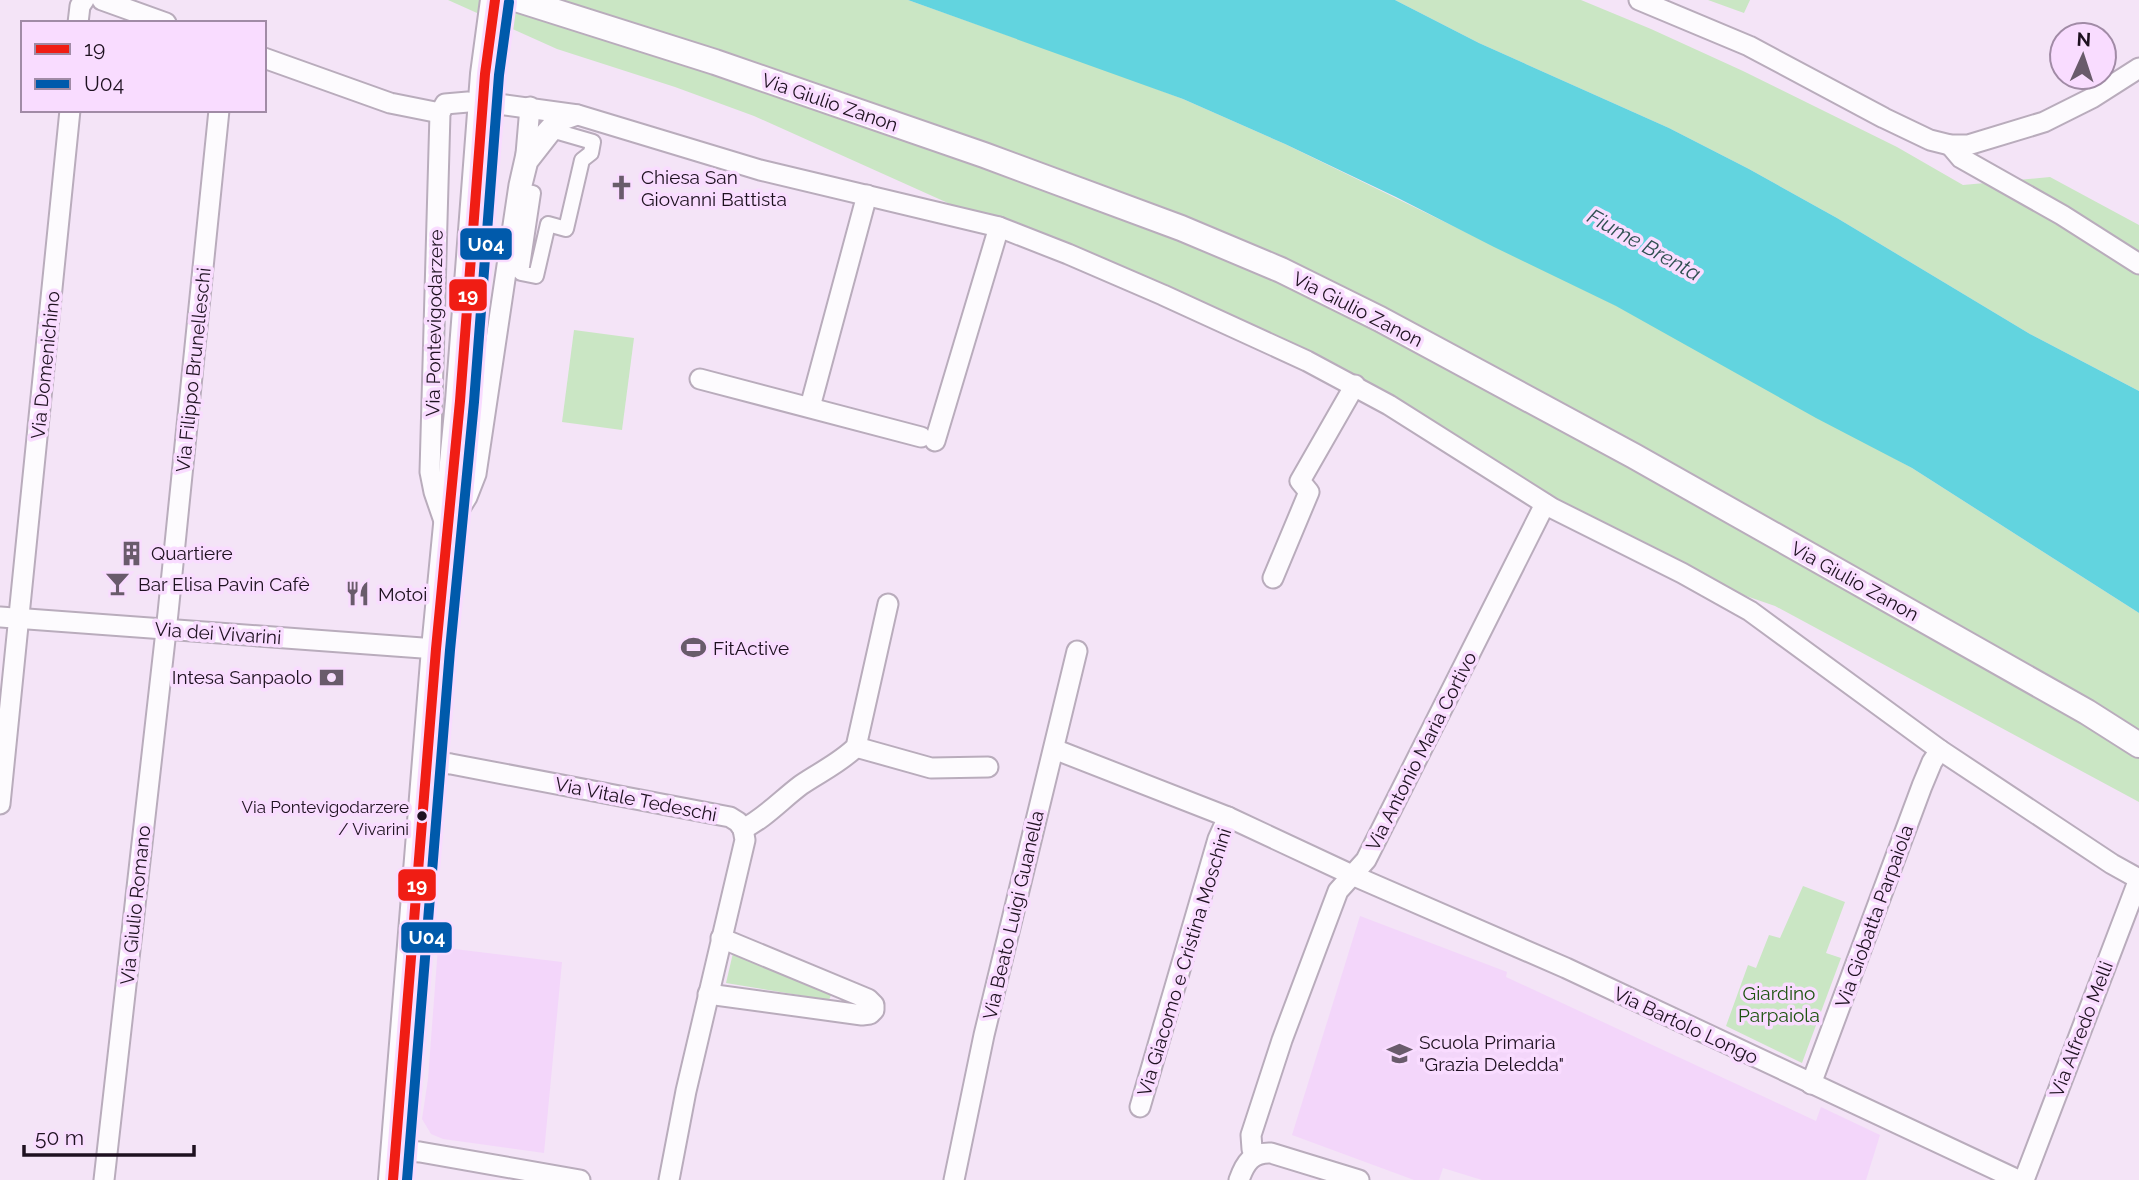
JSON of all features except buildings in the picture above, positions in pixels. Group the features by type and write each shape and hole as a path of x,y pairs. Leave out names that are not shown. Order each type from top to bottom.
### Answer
{"main road":[{"name":"Via Pontevigodarzere","path":"393,1180 436,649 460,401 485,74 495,0"}],"street":[{"path":"78,21 80,6 84,0"},
{"path":"102,0 160,21"},
{"name":"Via Giulio Zanon","path":"519,0 702,58 984,155 1181,228 1281,270 1380,318 1634,456 2065,699 2139,745"},
{"path":"1639,0 1749,46 1918,135 1950,145 1968,145 2044,122 2092,98 2139,68"},
{"path":"266,59 390,103 440,113 445,104 468,102"},
{"path":"498,104 578,115 760,170 999,228 1047,245 1163,295 1307,361 1355,385 1545,504 1682,573 1750,611 1940,750 2139,879"},
{"name":"Via Pontevigodarzere","path":"447,530 467,497 476,474 519,185 526,155 530,107"},
{"name":"Via Domenichino","path":"0,804 70,112"},
{"name":"Via Filippo Brunelleschi","path":"166,629 219,112"},
{"name":"Via Pontevigodarzere","path":"440,113 430,471 447,530"},
{"name":"Via Pontevigodarzere","path":"526,155 554,124 578,115"},
{"path":"555,131 593,142 591,153 582,160 566,229 548,224 536,275 521,273 533,193 523,191 530,163 555,131"},
{"path":"1950,145 1961,158 2062,215 2139,264"},
{"path":"810,407 867,195"},
{"path":"700,379 928,439 999,228"},
{"path":"1273,578 1310,492 1300,481 1355,385"},
{"name":"Via Antonio Maria Cortivo","path":"1256,1155 1252,1149 1251,1135 1282,1040 1338,891 1366,860 1545,504"},
{"path":"888,604 856,747 931,768 988,768"},
{"name":"Via dei Vivarini","path":"0,617 436,649"},
{"name":"Via Giulio Romano","path":"104,1180 166,629"},
{"name":"Via Beato Luigi Guanella","path":"954,1180 984,1035 1077,651"},
{"name":"Via Vitale Tedeschi","path":"428,761 730,817 743,829 757,822 802,785 846,757 856,747"},
{"name":"Via Giacomo e Cristina Moschini","path":"1054,749 1228,817 1352,876"},
{"name":"Via Giobatta Parpaiola","path":"1811,1084 1931,762 1940,750"},
{"name":"Via Giacomo e Cristina Moschini","path":"1140,1107 1218,839 1228,817"},
{"path":"669,1180 708,993 745,840 743,829"},
{"name":"Via Bartolo Longo","path":"1352,876 1566,968 2018,1180"},
{"name":"Via Alfredo Melli","path":"2024,1180 2139,879"},
{"path":"708,993 862,1015 870,1014 874,1010 874,1005 868,999 721,938"},
{"path":"395,1150 580,1180"},
{"path":"1239,1180 1246,1163 1263,1153 1271,1153 1359,1180"}],"shaded area":[{"path":"1360,916 1507,972 1506,977 1816,1121 1821,1107 1880,1135 1866,1180 1482,1180 1443,1168 1439,1180 1414,1180 1292,1135"},
{"path":"438,947 562,962 544,1153 443,1139 431,1134 422,1119 428,1079"}],"green space":[{"path":"448,0 908,0 1183,99 1285,144 1617,306 1912,468 2139,613 2139,802 1775,606 1726,589 1490,467 1357,381 1019,235 754,116 557,49"},
{"path":"1395,0 1581,0 1743,71 1897,147 1963,185 2050,177 2139,225 2139,391 2030,334 1837,218 1749,169 1669,128 1479,43"},
{"path":"1708,0 1750,0 1744,13"},
{"path":"574,330 634,338 622,430 562,422"},
{"name":"Giardino Parpaiola","path":"1803,886 1845,902 1826,953 1841,958 1802,1063 1726,1026 1748,965 1756,968 1769,935 1780,938"},
{"path":"733,953 832,993 829,1000 726,983"}],"water":[{"name":"Fiume Brenta","path":"908,0 1395,0 1479,43 1669,128 1837,218 2030,334 2139,391 2139,613 1912,468 1816,418 1616,306 1396,197 1183,99"}],"transit line":[{"name":"19","path":"393,1180 436,649 460,401 485,74 495,0"},
{"name":"U04","path":"407,1180 450,650 474,402 499,75 509,2"}],"place":[{"name":"Chiesa San Giovanni Battista","path":"621,188"},
{"name":"Quartiere","path":"131,553"},
{"name":"Bar Elisa Pavin Cafè","path":"118,584"},
{"name":"Motoi","path":"358,594"},
{"name":"FitActive","path":"693,648"},
{"name":"Intesa Sanpaolo","path":"332,677"},
{"name":"Via Pontevigodarzere / Vivarini","path":"422,816"},
{"name":"Scuola Primaria \"Grazia Deledda\"","path":"1399,1053"}]}
